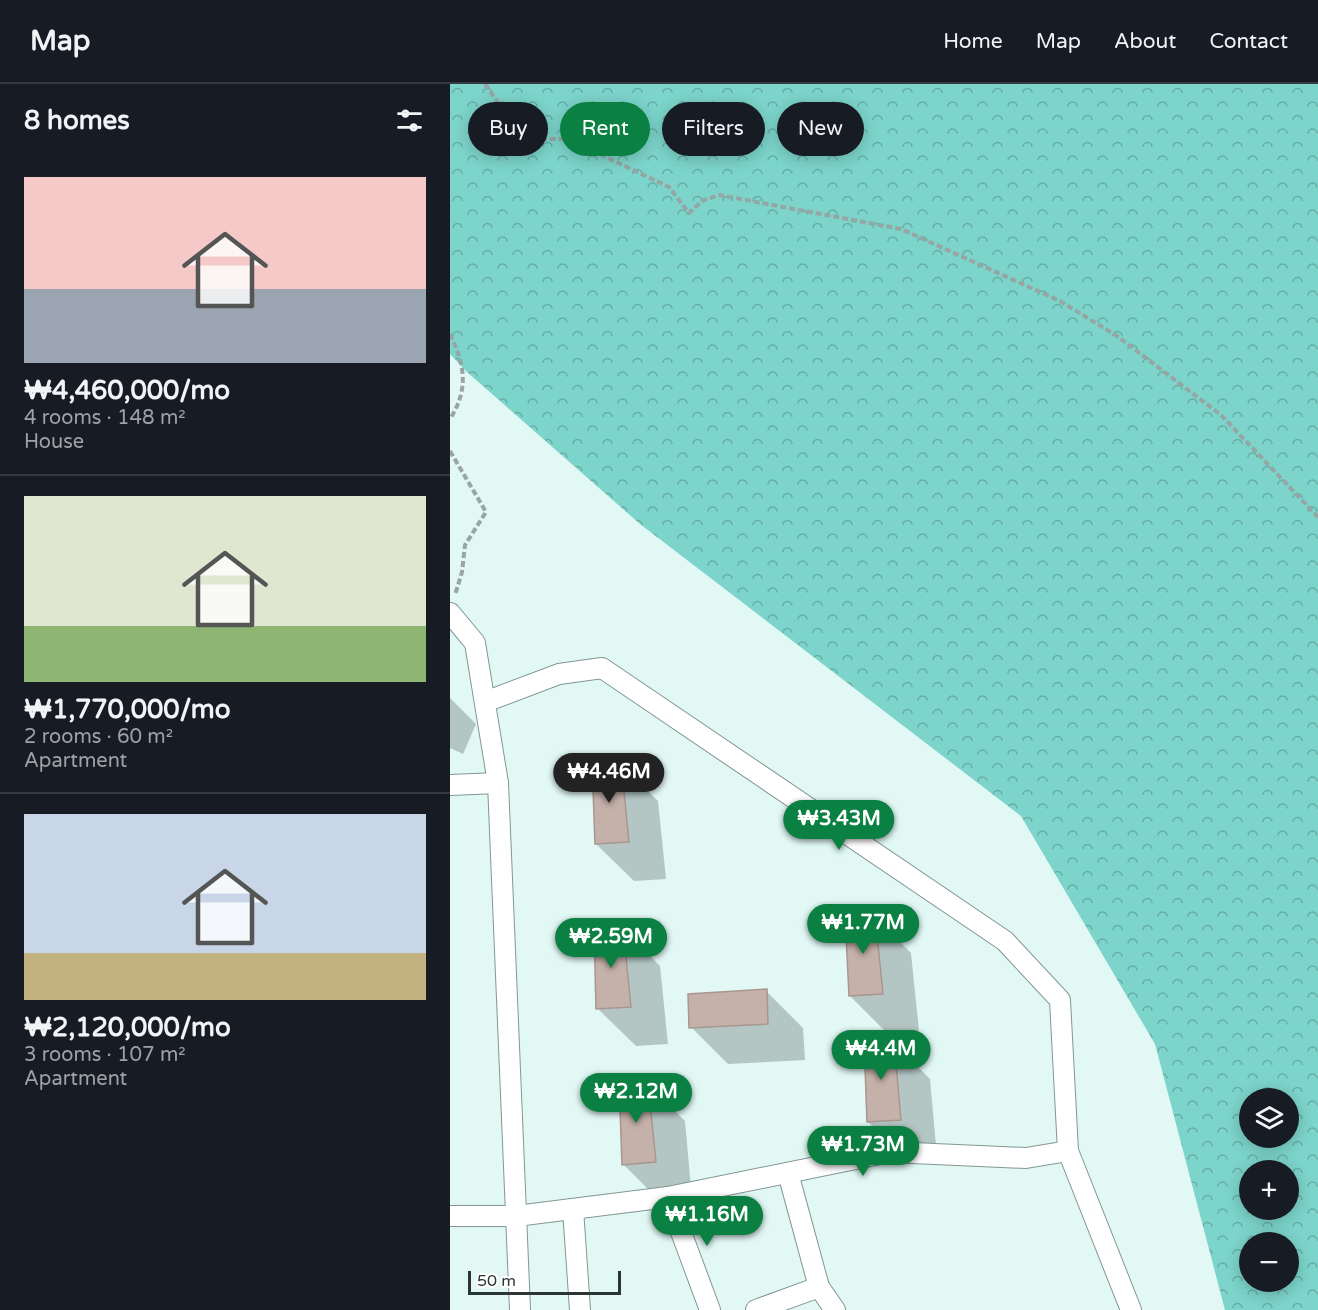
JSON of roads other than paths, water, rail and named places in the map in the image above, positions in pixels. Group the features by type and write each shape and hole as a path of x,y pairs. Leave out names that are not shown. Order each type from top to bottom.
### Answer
{"street":[{"path":"452,607 475,643 498,783 520,1310"},
{"path":"485,702 559,674 602,668 1005,941 1060,1000 1068,1151 1131,1310"},
{"path":"450,785 498,783"},
{"path":"450,1216 516,1216 668,1197 890,1152 1026,1158 1068,1151"},
{"path":"788,1173 819,1287 835,1310"},
{"path":"668,1197 710,1310"},
{"path":"573,1209 580,1310"},
{"path":"756,1310 819,1287"}]}
